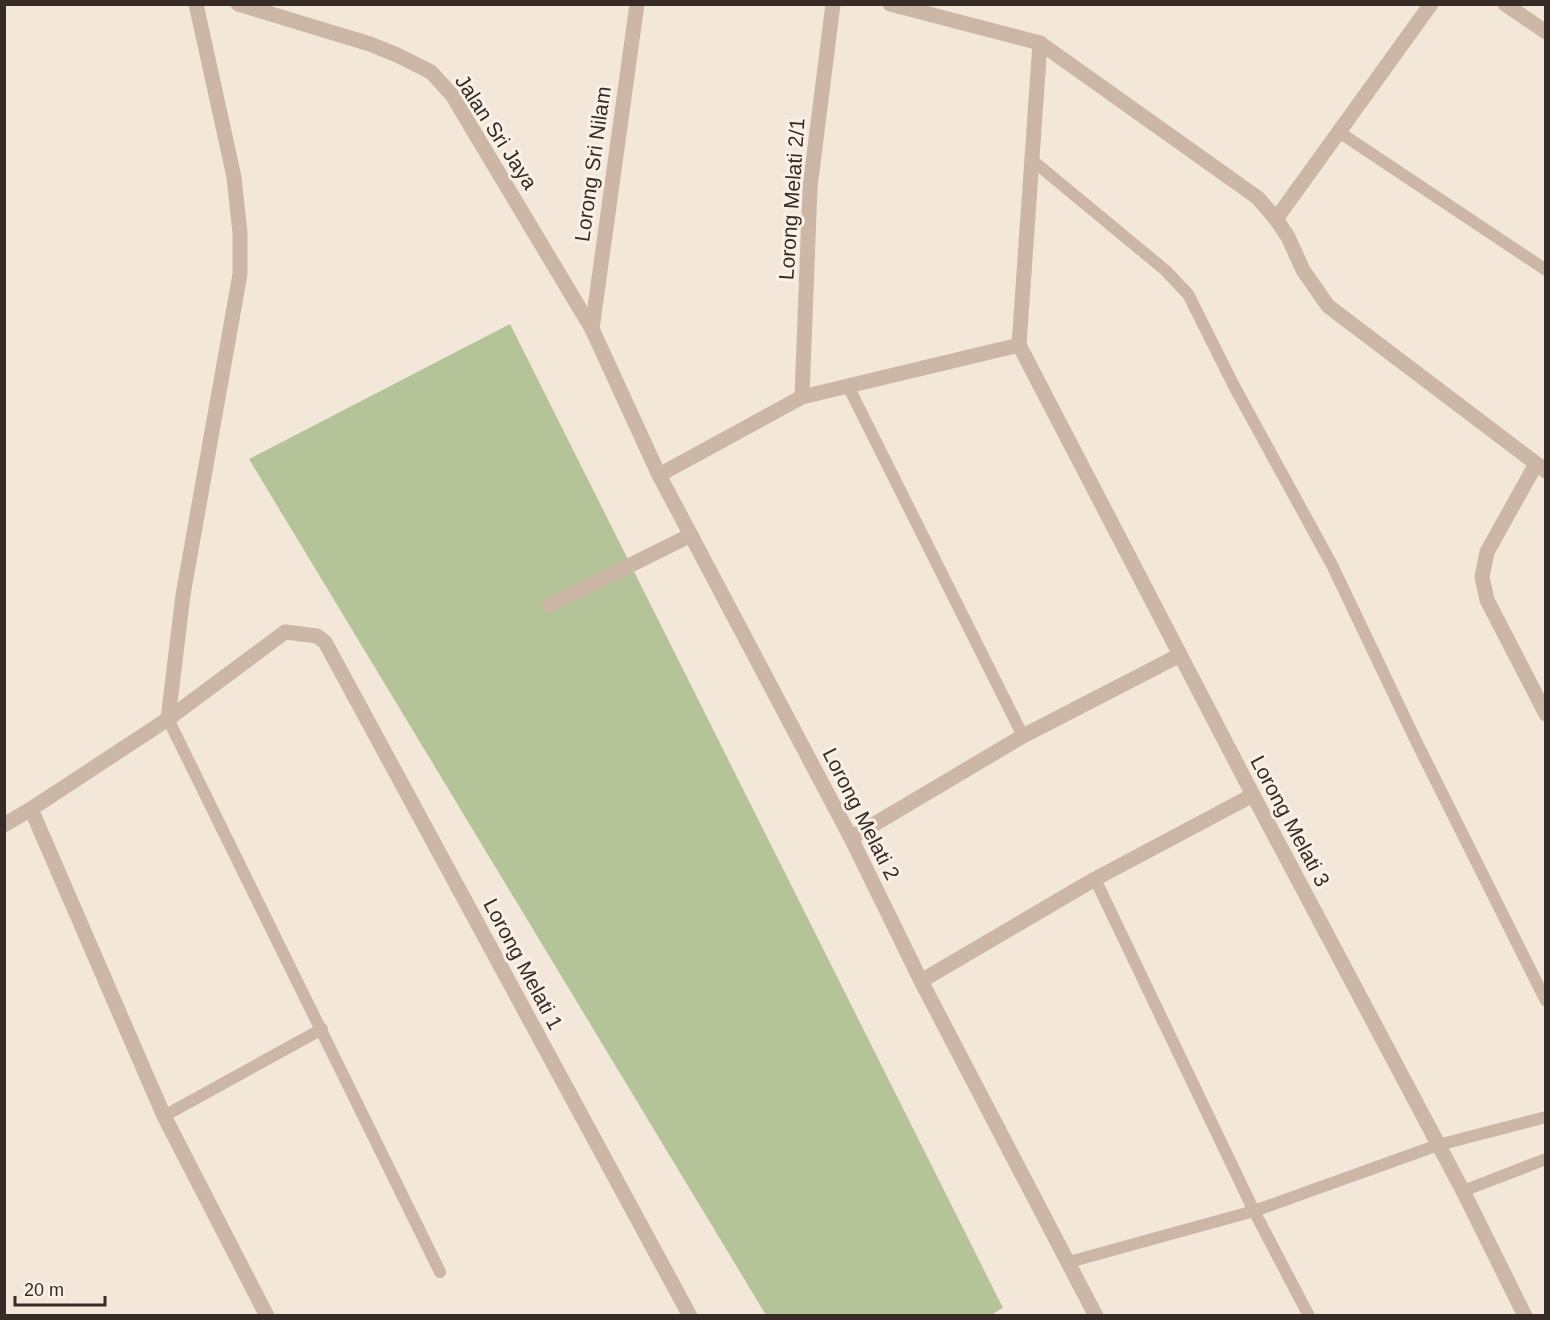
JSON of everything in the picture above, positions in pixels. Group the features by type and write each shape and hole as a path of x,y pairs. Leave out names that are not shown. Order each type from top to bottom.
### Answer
{"street":[{"path":"4,825 168,719 183,595 240,274 240,233 234,177 196,4"},
{"name":"Jalan Sri Jaya","path":"238,4 370,44 431,72 452,95 592,329"},
{"name":"Lorong Sri Nilam","path":"592,329 637,4"},
{"name":"Lorong Melati 2/1","path":"802,397 810,187 833,4"},
{"path":"890,4 1040,43 1258,198 1288,237 1303,270 1328,306 1541,467 1486,552 1482,577 1487,600 1545,714"},
{"path":"1276,219 1431,4"},
{"path":"1505,4 1545,32"},
{"path":"659,475 802,397 1019,345 1040,43"},
{"name":"Lorong Melati 2","path":"592,329 659,475 851,838 921,981 1095,1315"},
{"name":"Lorong Melati 3","path":"1019,345 1253,795 1463,1191 1525,1316"},
{"path":"550,605 691,535"},
{"name":"Lorong Melati 1","path":"168,719 285,632 317,636 324,642 690,1316"},
{"path":"851,838 1023,736 1180,655"},
{"path":"921,981 1095,879 1253,795"},
{"path":"31,808 164,1116 267,1316"}],"lane":[{"path":"1339,132 1545,270"},
{"path":"1032,160 1166,270 1188,294 1234,386 1332,564 1416,741 1545,1001"},
{"path":"848,386 1023,736"},
{"path":"168,719 440,1272"},
{"path":"1095,879 1254,1211 1309,1316"},
{"path":"164,1116 322,1029"},
{"path":"1069,1262 1254,1211 1438,1145 1545,1117"},
{"path":"1463,1191 1545,1159"}],"green space":[{"path":"510,324 1003,1308 989,1316 766,1315 249,459"}]}
